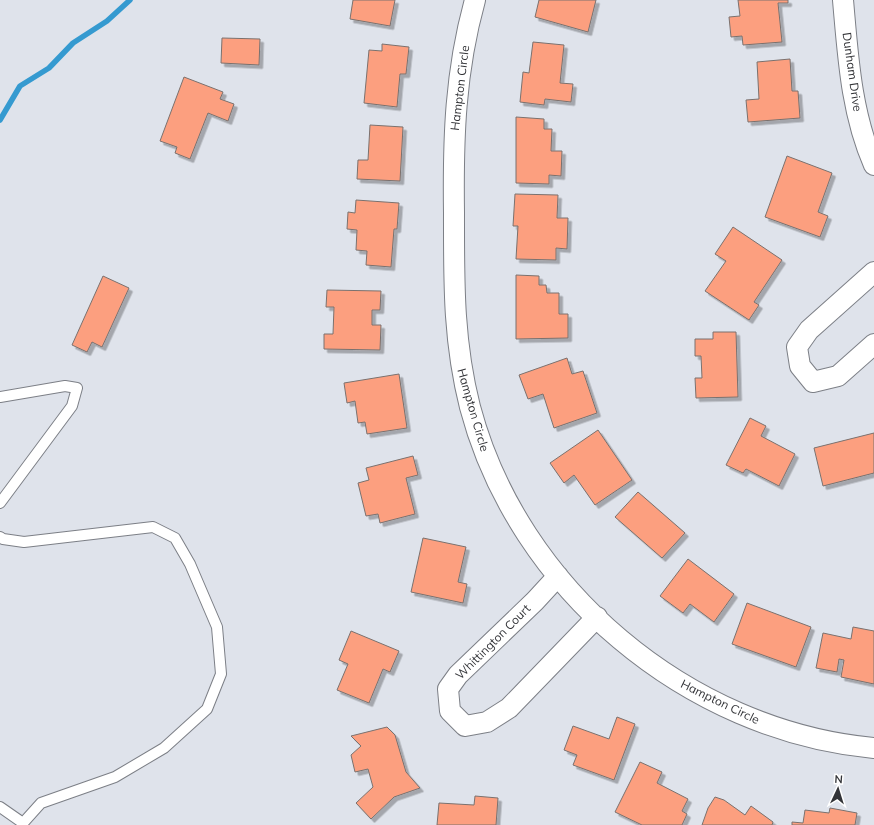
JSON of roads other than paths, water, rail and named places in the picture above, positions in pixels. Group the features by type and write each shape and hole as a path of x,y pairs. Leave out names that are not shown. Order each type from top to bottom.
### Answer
{"street":[{"name":"Hampton Circle","path":"476,0 460,72 453,139 454,315 460,362 470,409 486,454 502,490 530,538 558,576 616,636 653,666 693,691 735,713 765,725 810,738 874,748"},
{"name":"Dunham Drive","path":"843,0 852,87 859,121 874,165"},
{"path":"874,272 809,330 797,348 800,366 813,382 838,376 874,344"},
{"name":"Whittington Court","path":"558,576 535,601 458,674 448,690 450,712 465,726 487,722 509,708 597,616"}],"lane":[{"path":"0,397 65,386 77,388 72,406 0,503"},
{"path":"0,537 3,539 24,542 153,527 175,538 190,564 216,627 221,674 207,709 164,748 115,777 41,803 23,824 0,807"}],"waterway":[{"path":"0,120 20,86 49,68 73,43 107,21 130,0"}]}
